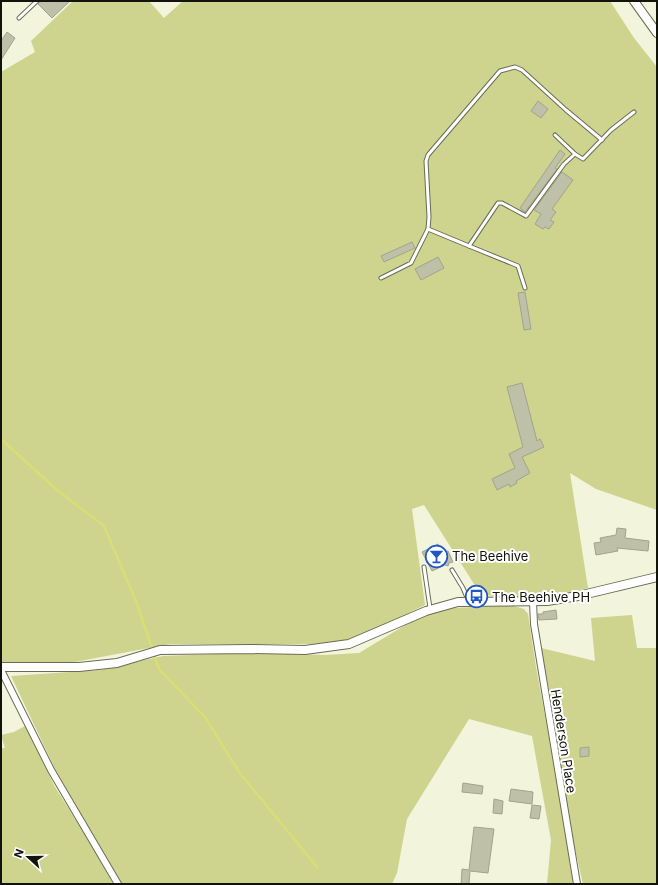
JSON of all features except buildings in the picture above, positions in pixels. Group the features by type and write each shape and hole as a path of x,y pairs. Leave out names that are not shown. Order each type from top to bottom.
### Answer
{"street":[{"path":"634,1 657,32"},
{"path":"1,667 79,667 117,662 160,650 249,648 305,650 349,644 430,610 468,600 533,602 578,596 617,585 657,577"},
{"name":"Henderson Place","path":"533,602 535,632 577,884"},
{"path":"1,670 51,770 118,884"}],"lane":[{"path":"19,18 37,1"},
{"path":"381,278 411,263 428,229 429,218 426,161 428,155 500,71 515,68 522,70 602,140"},
{"path":"555,135 575,154 583,159 634,112"},
{"path":"469,246 495,204 502,203 526,216 564,164 575,154"},
{"path":"428,229 518,266 525,288"},
{"path":"424,567 430,610"},
{"path":"452,570 463,588 468,600"}],"green space":[{"path":"73,1 149,1 164,18 183,1 610,1 634,38 657,67 657,510 596,489 570,473 588,588 558,596 537,598 481,595 424,505 412,509 425,605 382,626 347,640 312,644 170,644 64,664 1,662 1,72 35,52 31,41"},
{"path":"510,605 524,609 528,614 536,667 568,840 573,884 547,884 551,840 532,736 469,719 407,819 397,873 392,884 122,884 56,771 11,676 100,670 163,656 243,653 325,655 359,653 422,615 454,608"},
{"path":"632,615 637,648 657,648 657,884 583,884 565,806 554,716 541,648 595,661 591,618"},
{"path":"25,726 55,787 96,852 113,884 1,884 1,748 5,748 1,735 14,732"}],"waterway":[{"path":"1,439 57,490 104,526 136,601 159,669 205,717 239,772 317,867"}],"place":[{"name":"The Beehive","path":"437,556"},
{"name":"The Beehive PH","path":"476,597"}]}
